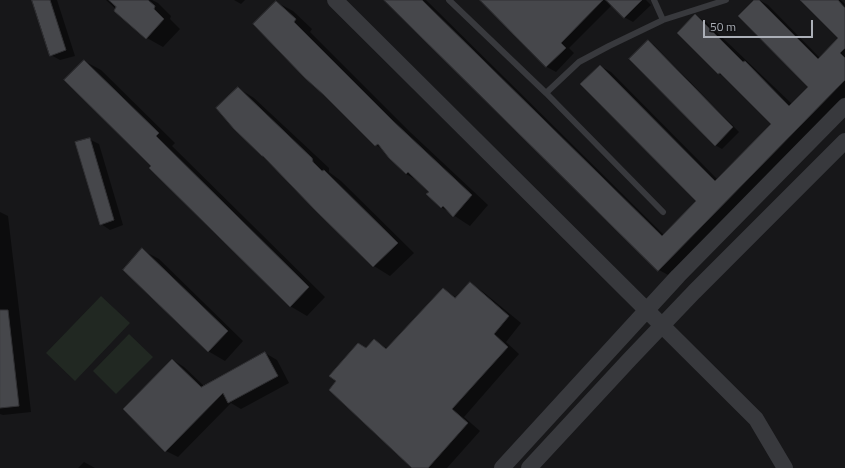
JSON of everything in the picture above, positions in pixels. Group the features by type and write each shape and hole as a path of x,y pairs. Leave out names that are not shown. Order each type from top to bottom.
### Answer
{"street":[{"path":"335,0 756,419 786,468"},
{"path":"502,468 678,276 845,106"},
{"path":"529,468 662,325 845,141"}],"lane":[{"path":"449,0 546,93 664,212"},
{"path":"654,0 664,20"},
{"path":"546,93 579,62 608,46 664,20 726,0"}],"shaded area":[{"path":"101,296 130,323 75,381 46,353"},
{"path":"129,334 153,357 116,394 93,371"}],"building":[{"path":"32,0 50,0 66,50 50,56"},
{"path":"109,0 148,0 155,6 154,9 164,19 146,39 114,11 116,7"},
{"path":"384,0 422,0 662,236 696,201 580,84 600,65 715,181 771,124 677,33 695,14 743,62 745,61 789,106 808,87 738,16 754,0 759,0 818,59 838,38 800,0 838,0 845,8 845,48 840,53 845,58 845,80 658,271"},
{"path":"480,0 603,0 561,43 566,48 546,67"},
{"path":"606,0 642,0 624,18"},
{"path":"276,1 296,19 294,22 393,121 472,195 453,217 443,206 441,208 426,194 429,192 408,172 406,174 389,158 378,144 375,146 305,78 253,24"},
{"path":"648,40 733,127 715,146 629,59"},
{"path":"84,60 159,133 156,136 309,287 290,307 149,168 151,166 64,80"},
{"path":"238,87 312,158 313,162 322,171 324,170 398,243 373,267 263,156 234,129 216,108"},
{"path":"90,138 114,220 100,225 75,142"},
{"path":"142,248 228,331 208,352 123,270"},
{"path":"470,282 509,316 494,334 508,347 452,409 468,423 428,468 412,468 329,390 336,381 329,376 358,343 366,348 374,339 386,349 443,288 455,298"},
{"path":"0,310 8,310 19,406 0,408"},
{"path":"265,352 278,376 228,403 223,393 165,452 123,409 172,359 201,387"}]}
